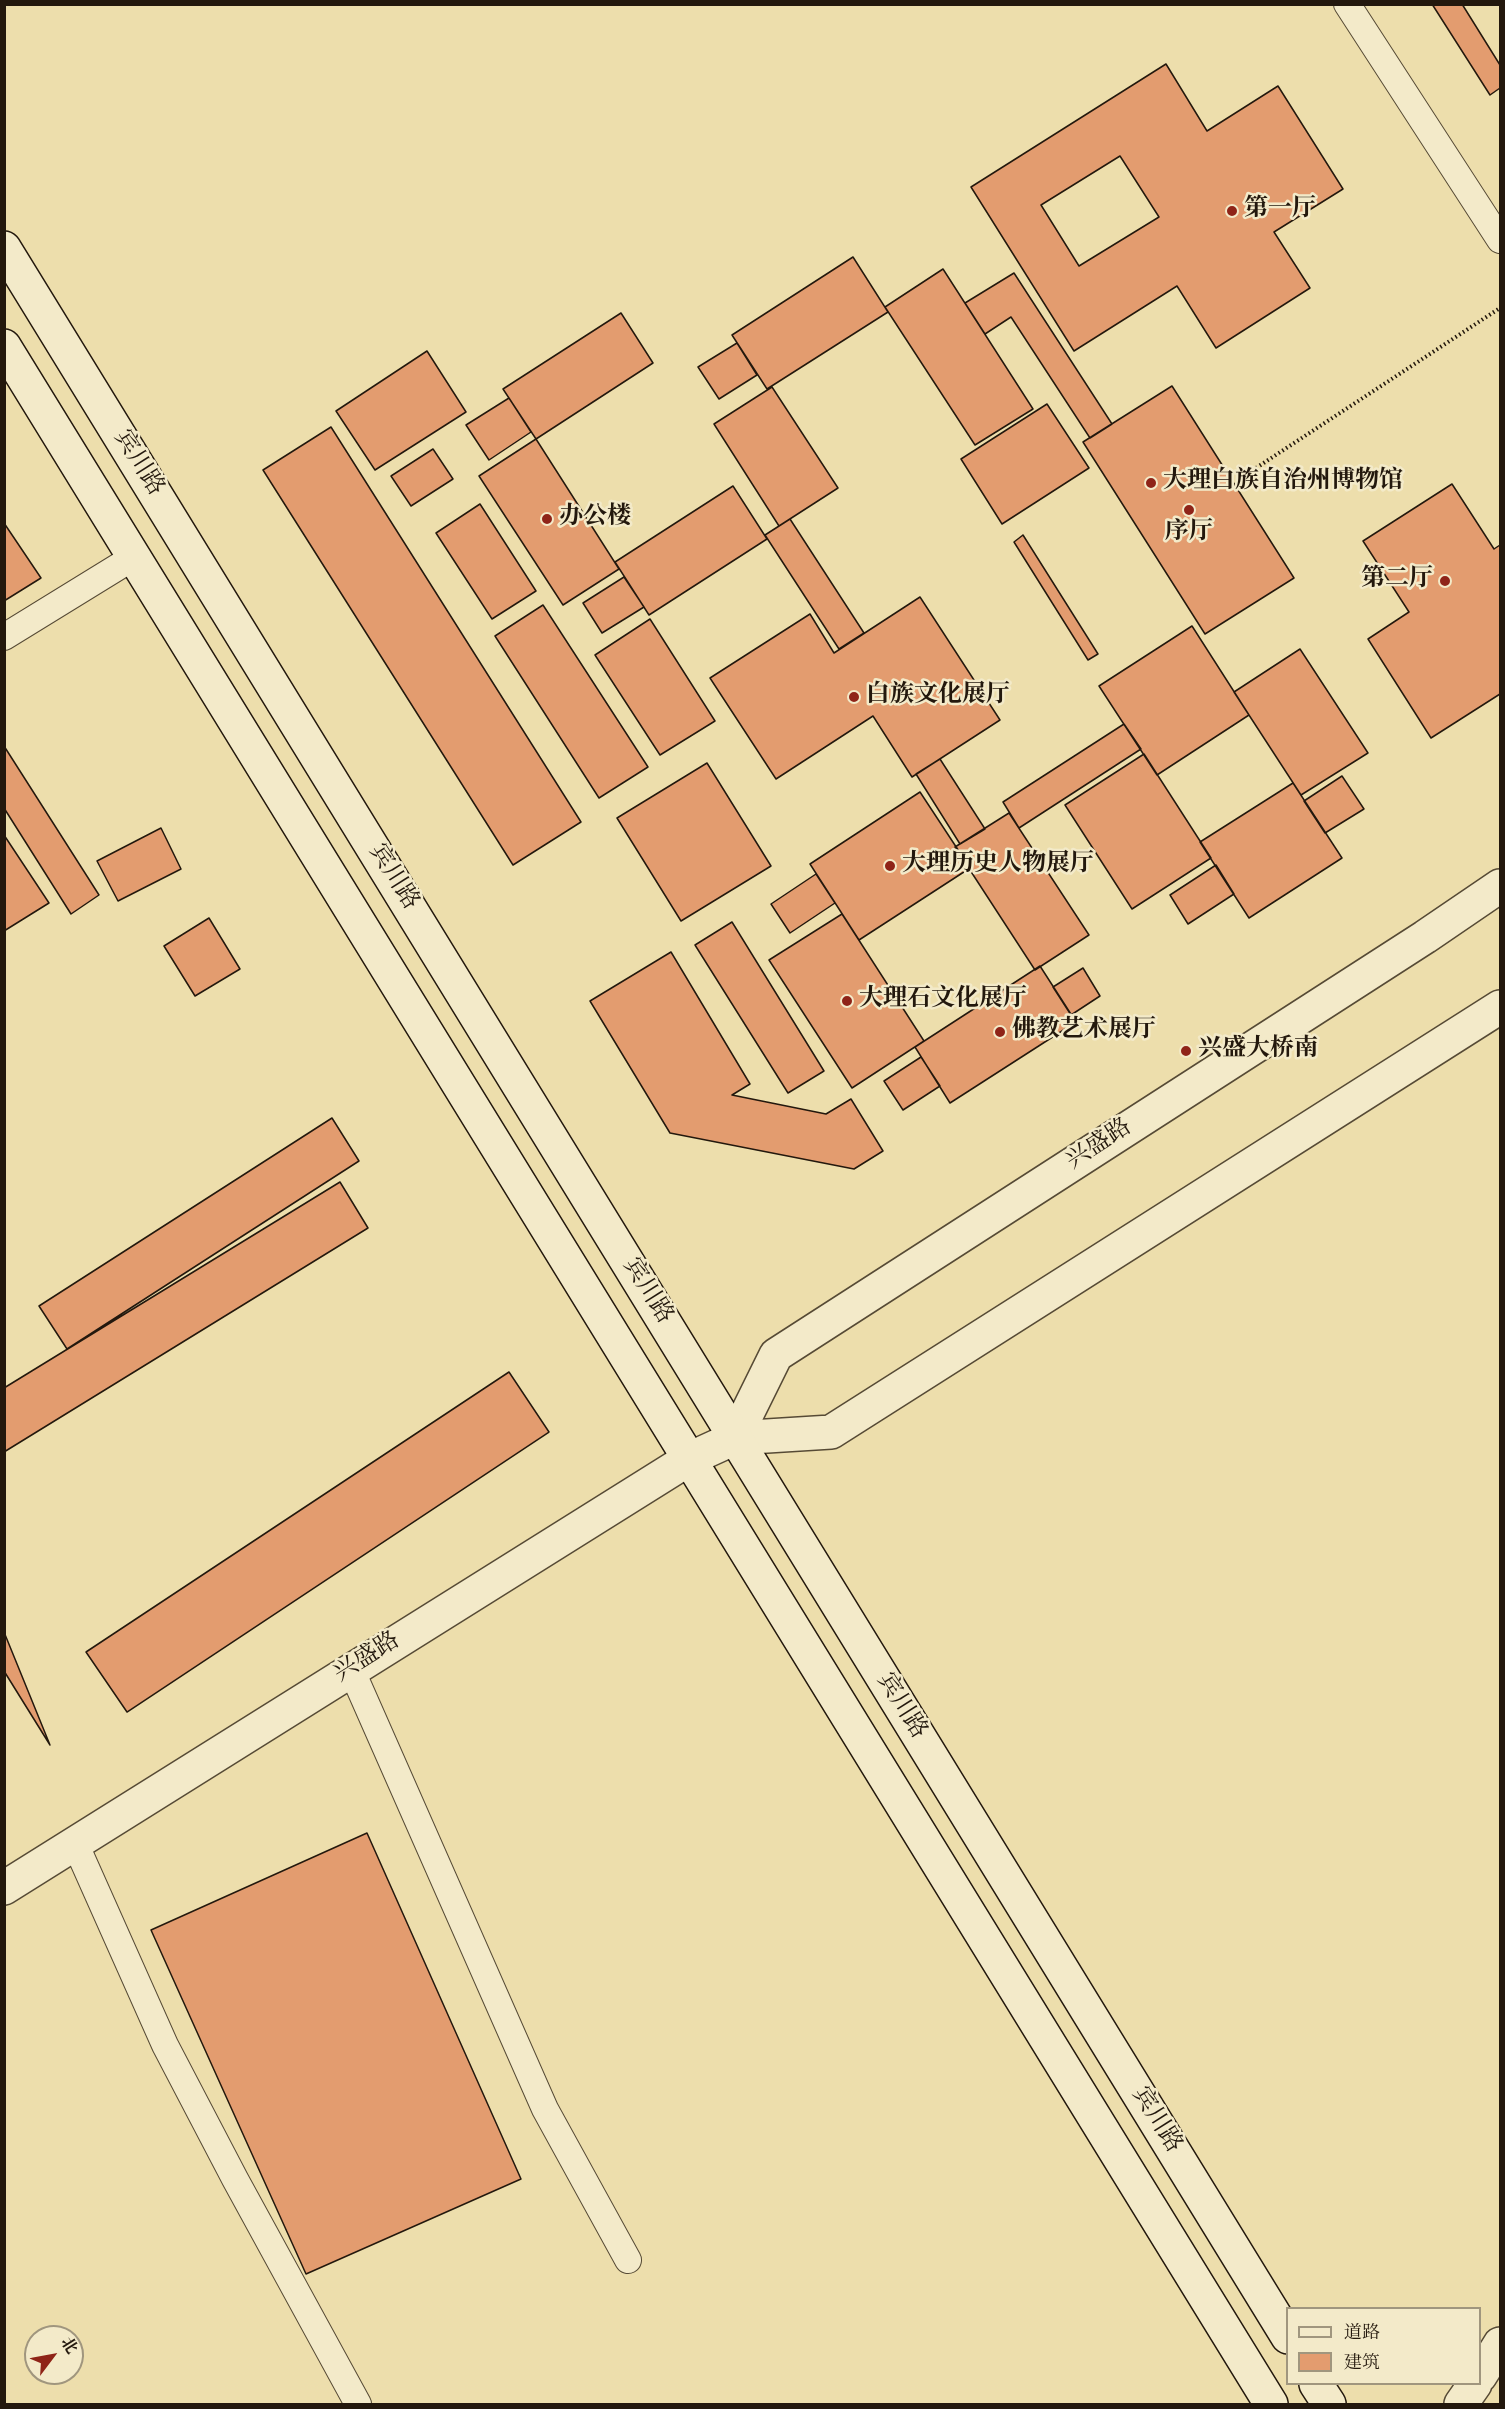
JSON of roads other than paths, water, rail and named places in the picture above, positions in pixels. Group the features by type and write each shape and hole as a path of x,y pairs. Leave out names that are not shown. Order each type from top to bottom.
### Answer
{"main road":[{"name":"宾川路","path":"4,248 1286,2335"},
{"name":"宾川路","path":"4,346 1271,2404"},
{"path":"1456,917 1500,863"},
{"name":"兴盛路","path":"735,1438 776,1355 1456,917 1500,886"},
{"name":"兴盛路","path":"4,1888 689,1459 735,1438 831,1432 1500,1007"},
{"path":"1481,2373 1500,2344"},
{"path":"1317,2385 1329,2404"},
{"path":"1461,2404 1474,2385"}],"lane":[{"path":"1347,4 1500,240"},
{"path":"4,637 134,557"},
{"path":"351,1669 545,2109 628,2260"},
{"path":"75,1843 165,2045 358,2404"}],"place":[{"name":"第一厅","path":"1232,211"},
{"name":"大理白族自治州博物馆","path":"1151,483"},
{"name":"序厅","path":"1189,510"},
{"name":"办公楼","path":"547,519"},
{"name":"第二厅","path":"1445,581"},
{"name":"白族文化展厅","path":"854,697"},
{"name":"大理历史人物展厅","path":"890,866"},
{"name":"大理石文化展厅","path":"847,1001"},
{"name":"佛教艺术展厅","path":"1000,1032"},
{"name":"兴盛大桥南","path":"1186,1051"}]}
